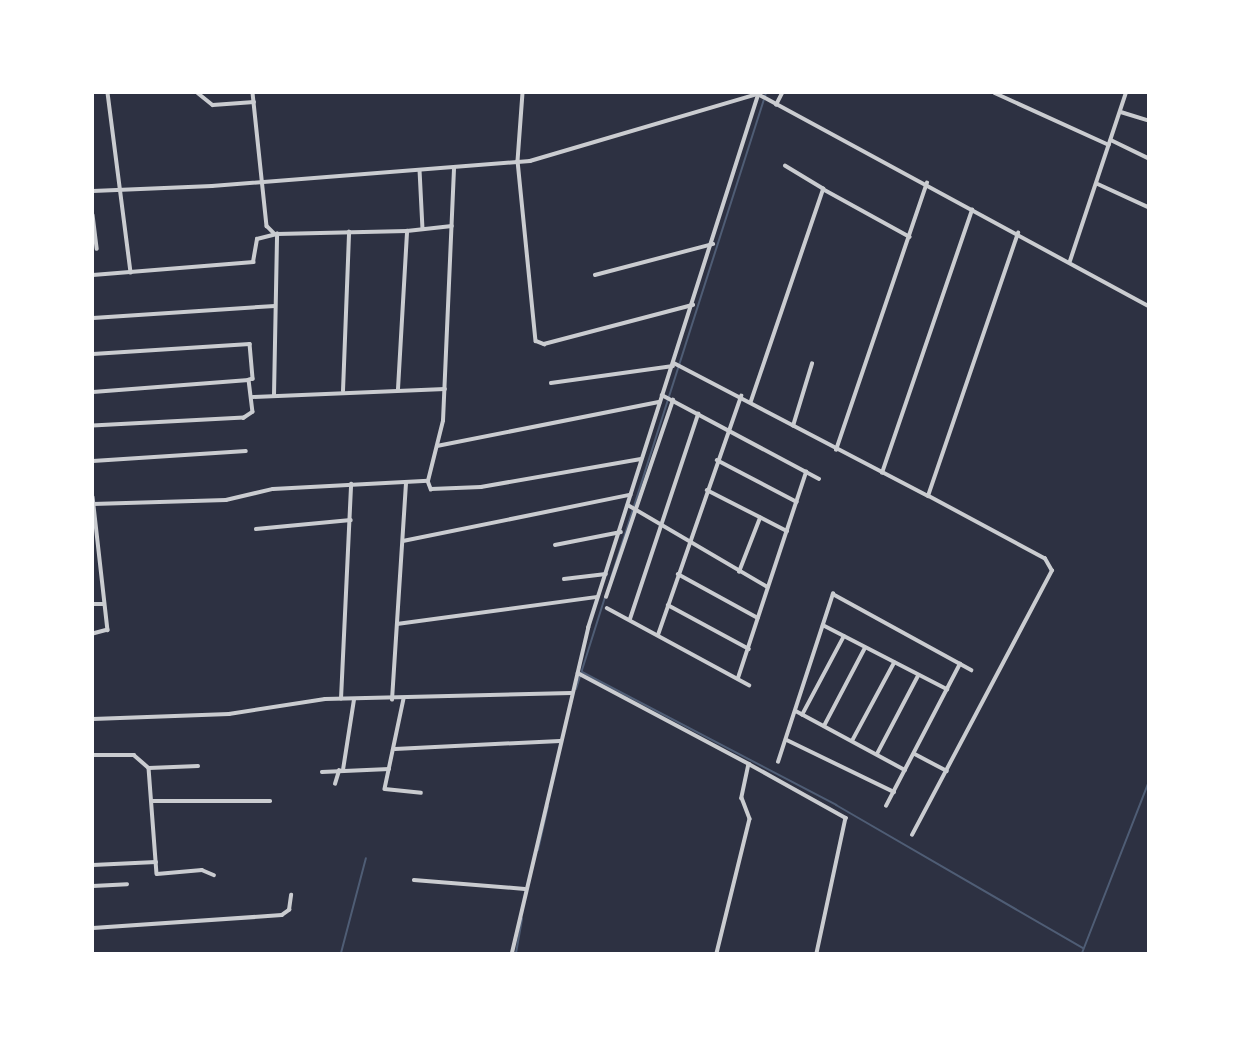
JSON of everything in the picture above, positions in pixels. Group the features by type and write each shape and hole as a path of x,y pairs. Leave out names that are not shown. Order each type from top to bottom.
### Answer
{"street":[{"path":"108,93 123,190 131,273"},
{"path":"198,93 213,104 254,102"},
{"path":"253,93 268,230 277,234"},
{"path":"523,93 518,161 538,343 693,305"},
{"path":"776,105 782,93"},
{"path":"995,93 1148,158"},
{"path":"1070,261 1098,184 1126,93"},
{"path":"93,191 454,168 542,158 762,95"},
{"path":"762,95 1148,306"},
{"path":"512,953 571,692 579,674 598,597 608,577 632,507 667,397 674,365 762,95"},
{"path":"1121,112 1148,120"},
{"path":"785,166 910,237"},
{"path":"454,168 445,390 429,481 431,489 481,487 641,459"},
{"path":"420,170 423,229"},
{"path":"836,450 927,183"},
{"path":"1098,184 1148,207"},
{"path":"751,401 823,189"},
{"path":"882,473 971,210"},
{"path":"93,215 97,249"},
{"path":"93,275 253,262 257,238 277,234 407,232 452,226"},
{"path":"343,391 349,232"},
{"path":"398,389 407,232"},
{"path":"928,496 1018,233"},
{"path":"274,395 277,234"},
{"path":"595,275 713,244"},
{"path":"93,318 275,306"},
{"path":"93,354 250,344 253,379 93,392"},
{"path":"793,426 812,364"},
{"path":"551,383 674,365 751,401 836,450 1045,559 1052,571 912,835"},
{"path":"93,426 244,418 253,414 249,380"},
{"path":"253,397 343,391 445,390"},
{"path":"658,635 726,430 741,396"},
{"path":"437,446 660,402 667,397"},
{"path":"667,397 819,479"},
{"path":"606,597 608,577 621,532 632,507 630,495 660,402"},
{"path":"630,619 698,414"},
{"path":"93,461 246,452"},
{"path":"717,460 797,502"},
{"path":"738,678 806,472"},
{"path":"392,700 406,481"},
{"path":"93,504 226,500 261,490 429,481"},
{"path":"341,699 351,484"},
{"path":"707,489 787,531"},
{"path":"403,541 630,495"},
{"path":"93,497 95,567 107,632 93,634"},
{"path":"632,507 688,544 769,587"},
{"path":"739,572 760,517"},
{"path":"256,529 351,520"},
{"path":"555,545 621,532"},
{"path":"678,574 758,618"},
{"path":"564,579 608,577"},
{"path":"778,762 833,594 971,670"},
{"path":"397,624 598,597"},
{"path":"93,604 103,604"},
{"path":"668,606 749,649"},
{"path":"607,608 749,685"},
{"path":"823,625 947,690"},
{"path":"802,715 844,636"},
{"path":"824,726 866,647"},
{"path":"852,741 895,662"},
{"path":"886,806 960,664"},
{"path":"579,674 846,818 817,953"},
{"path":"877,754 919,675"},
{"path":"93,719 229,714 341,699 392,700 571,692"},
{"path":"335,784 341,770 354,699"},
{"path":"404,699 386,791 421,793"},
{"path":"796,711 905,770"},
{"path":"787,740 894,792"},
{"path":"396,749 560,741"},
{"path":"914,754 947,771"},
{"path":"93,755 134,755 149,768 158,875 202,870 214,876"},
{"path":"716,953 750,819 742,798 749,764"},
{"path":"149,768 198,766"},
{"path":"322,772 389,769"},
{"path":"153,801 270,801"},
{"path":"93,865 156,862"},
{"path":"414,880 525,889"},
{"path":"93,886 127,884"},
{"path":"93,928 282,915 289,910 291,895"}],"waterway":[{"path":"611,578 766,93"},
{"path":"576,689 605,597"},
{"path":"582,672 836,805 1083,948"},
{"path":"1082,953 1148,784"},
{"path":"538,850 548,806"},
{"path":"341,953 366,858"},
{"path":"516,953 522,919"}]}
